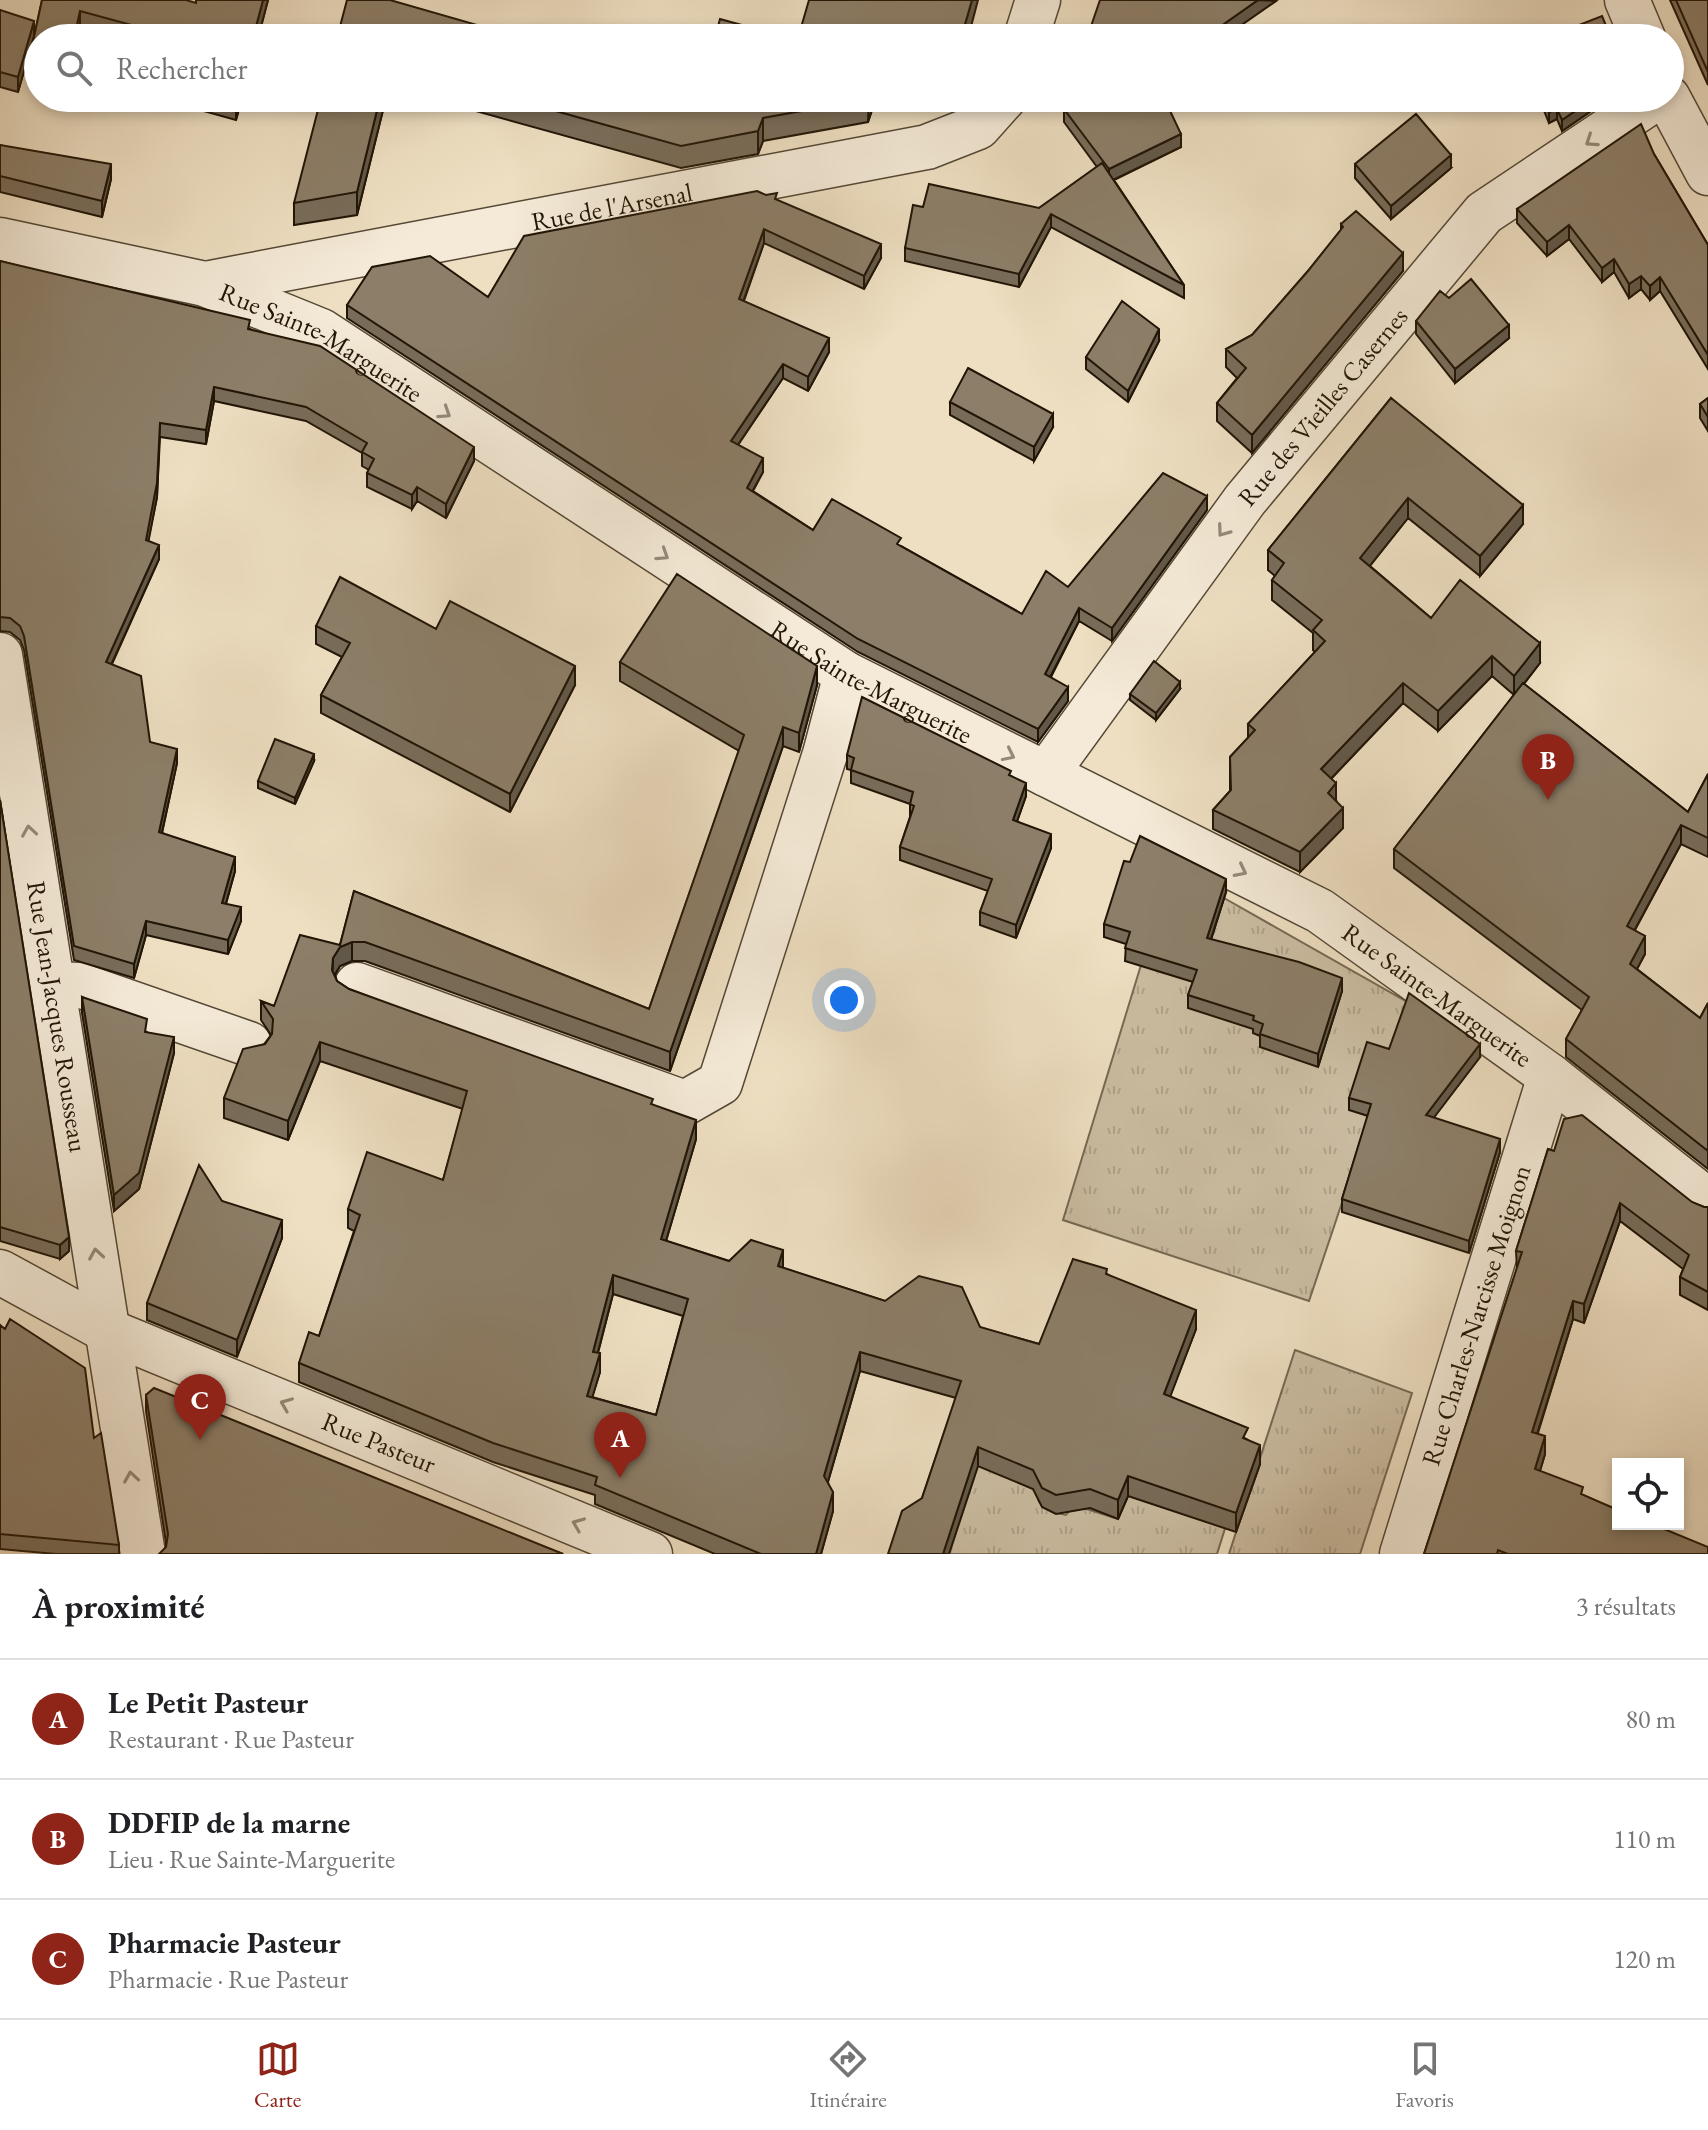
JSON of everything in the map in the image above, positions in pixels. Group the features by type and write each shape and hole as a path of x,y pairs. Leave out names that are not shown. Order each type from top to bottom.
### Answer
{"street":[{"path":"1030,24 1038,0"},
{"path":"1627,0 1637,24"},
{"name":"Rue de l'Arsenal","path":"205,284 927,147 978,127 991,112"},
{"name":"Rue des Vieilles Casernes","path":"1046,774 1245,500 1484,213 1635,112"},
{"path":"1675,112 1708,173"},
{"name":"Rue Sainte-Marguerite","path":"0,240 205,284 321,331 846,674 1320,911 1550,1076 1708,1201"},
{"name":"Rue Jean-Jacques Rousseau","path":"0,655 143,1554"},
{"path":"357,985 685,1103 720,1083 825,754 846,674"},
{"path":"54,984 79,985 249,1044"},
{"name":"Rue Charles-Narcisse Moignon","path":"1402,1554 1550,1076"},
{"name":"Rue Pasteur","path":"0,1272 108,1331 650,1554"}],"green space":[{"path":"1224,898 1409,1003 1309,1301 1063,1220 1141,965 1161,972 1207,951"},
{"path":"1295,1350 1412,1393 1360,1554 1229,1554"},
{"path":"978,1465 1036,1490 1039,1502 1052,1512 1066,1515 1074,1505 1118,1519 1134,1482 1228,1519 1217,1554 949,1554"}],"building":[{"path":"42,0 186,0 196,3 196,0 263,0 257,24 128,24 80,11 77,24 37,24"},
{"path":"347,0 390,0 473,24 341,24"},
{"path":"809,0 972,0 965,24 802,24"},
{"path":"1100,0 1258,0 1224,24 1092,24"},
{"path":"1676,0 1708,0 1708,72"},
{"path":"0,10 34,21 33,24 24,24 24,56 18,77 0,72"},
{"path":"1602,16 1605,24 1582,24"},
{"path":"720,19 738,24 719,24"},
{"path":"317,112 377,112 357,192 294,203"},
{"path":"559,112 796,112 763,118 758,131 681,146"},
{"path":"1066,112 1171,112 1181,134 1109,169"},
{"path":"1558,112 1574,112 1562,120"},
{"path":"1416,114 1451,155 1391,206 1355,164"},
{"path":"1641,124 1654,154 1708,245 1708,355 1660,277 1650,286 1641,276 1629,284 1614,259 1602,268 1569,225 1547,242 1517,209"},
{"path":"0,145 111,164 102,201 0,176"},
{"path":"1102,163 1184,285 1051,214 1019,274 905,248 913,205 923,207 929,184 1039,208"},
{"path":"757,191 766,195 777,193 775,199 881,244 864,276 764,229 739,299 829,338 808,377 783,364 731,441 763,458 747,488 813,530 832,499 901,538 897,544 1022,614 1046,571 1068,587 1163,473 1207,496 1112,628 1079,608 1045,674 1068,687 1038,729 858,639 347,305 372,267 430,256 488,297 524,236"},
{"path":"1356,211 1403,253 1252,435 1217,403 1246,368 1226,349 1252,335 1308,271 1343,227 1341,224"},
{"path":"0,261 250,320 248,329 320,346 474,447 446,504 417,487 412,495 367,473 374,459 362,452 367,443 306,407 214,387 206,430 160,423 157,483 146,540 159,545 106,662 141,676 150,742 177,749 159,832 235,857 222,903 241,907 228,940 146,921 134,964 74,946 24,636 20,626 10,618 0,617"},
{"path":"1471,279 1509,325 1455,369 1416,321 1440,291 1449,298"},
{"path":"1122,301 1159,329 1128,391 1086,357"},
{"path":"968,368 1053,414 1034,447 950,402"},
{"path":"1391,398 1523,505 1480,556 1408,498 1360,558 1431,618 1460,580 1540,643 1514,676 1492,656 1438,711 1403,683 1321,769 1336,783 1328,793 1343,808 1300,852 1213,810 1231,790 1230,757 1255,730 1248,724 1325,641 1313,630 1322,620 1272,580 1284,563 1268,550"},
{"path":"1708,398 1708,417 1700,404"},
{"path":"677,574 817,666 799,733 783,727 670,1052 365,942 352,942 340,947 333,958 332,970 337,981 349,989 653,1099 651,1104 696,1120 661,1239 729,1261 751,1240 783,1250 778,1266 885,1301 919,1276 962,1287 980,1327 1039,1344 1073,1259 1107,1269 1106,1274 1196,1310 1164,1394 1248,1428 1243,1438 1260,1445 1236,1513 1128,1476 1118,1500 1090,1489 1056,1495 1042,1488 1033,1470 978,1447 943,1554 888,1554 902,1511 922,1498 961,1381 860,1352 824,1476 833,1492 816,1554 761,1554 595,1485 597,1477 493,1443 299,1363 309,1332 319,1336 360,1215 348,1209 367,1152 443,1180 467,1091 320,1042 288,1121 224,1098 243,1049 265,1044 272,1034 273,1019 261,1001 274,1006 300,935 340,945 354,891 649,1009 744,735 620,662","holes":["613,1275 688,1299 656,1415 587,1396 600,1353 593,1352"]},
{"path":"340,577 436,629 450,601 575,666 510,794 321,695 350,643 316,626"},
{"path":"1154,661 1180,682 1156,713 1130,694"},
{"path":"1523,683 1688,812 1708,774 1708,838 1681,825 1627,926 1645,936 1630,964 1700,1018 1708,1003 1708,1151 1566,1039 1589,997 1394,849"},
{"path":"862,697 1011,771 1009,775 1026,783 1013,820 1051,834 1016,925 980,912 992,879 900,847 914,806 910,804 913,792 851,770 854,758 847,755"},
{"path":"275,739 314,754 295,798 258,781"},
{"path":"0,800 69,1237 60,1245 0,1227"},
{"path":"1140,836 1226,879 1207,938 1299,962 1342,978 1318,1054 1260,1034 1263,1024 1253,1020 1254,1016 1188,995 1197,970 1125,948 1130,932 1104,924 1124,861 1130,862"},
{"path":"1409,993 1480,1044 1426,1115 1500,1139 1469,1241 1342,1199 1371,1104 1349,1098 1367,1042 1389,1049"},
{"path":"82,997 147,1019 145,1032 174,1037 139,1173 114,1195"},
{"path":"1582,1115 1692,1202 1708,1207 1708,1292 1680,1277 1689,1255 1620,1203 1584,1304 1573,1301 1532,1432 1545,1436 1535,1469 1583,1487 1581,1494 1612,1507 1612,1530 1667,1530 1708,1547 1708,1554 1508,1554 1498,1550 1497,1554 1424,1554 1522,1252 1516,1251 1548,1149 1554,1151 1564,1119"},
{"path":"199,1165 222,1201 282,1220 237,1340 147,1303"},
{"path":"10,1319 85,1368 94,1438 101,1433 119,1545 0,1534 0,1325 5,1329"},
{"path":"154,1388 563,1554 159,1554 166,1547 168,1534 146,1395"}],"place":[{"name":"DDFIP de la marne","path":"1548,800"},
{"name":"Pharmacie Pasteur","path":"200,1440"},
{"name":"Le Petit Pasteur","path":"620,1478"}]}
